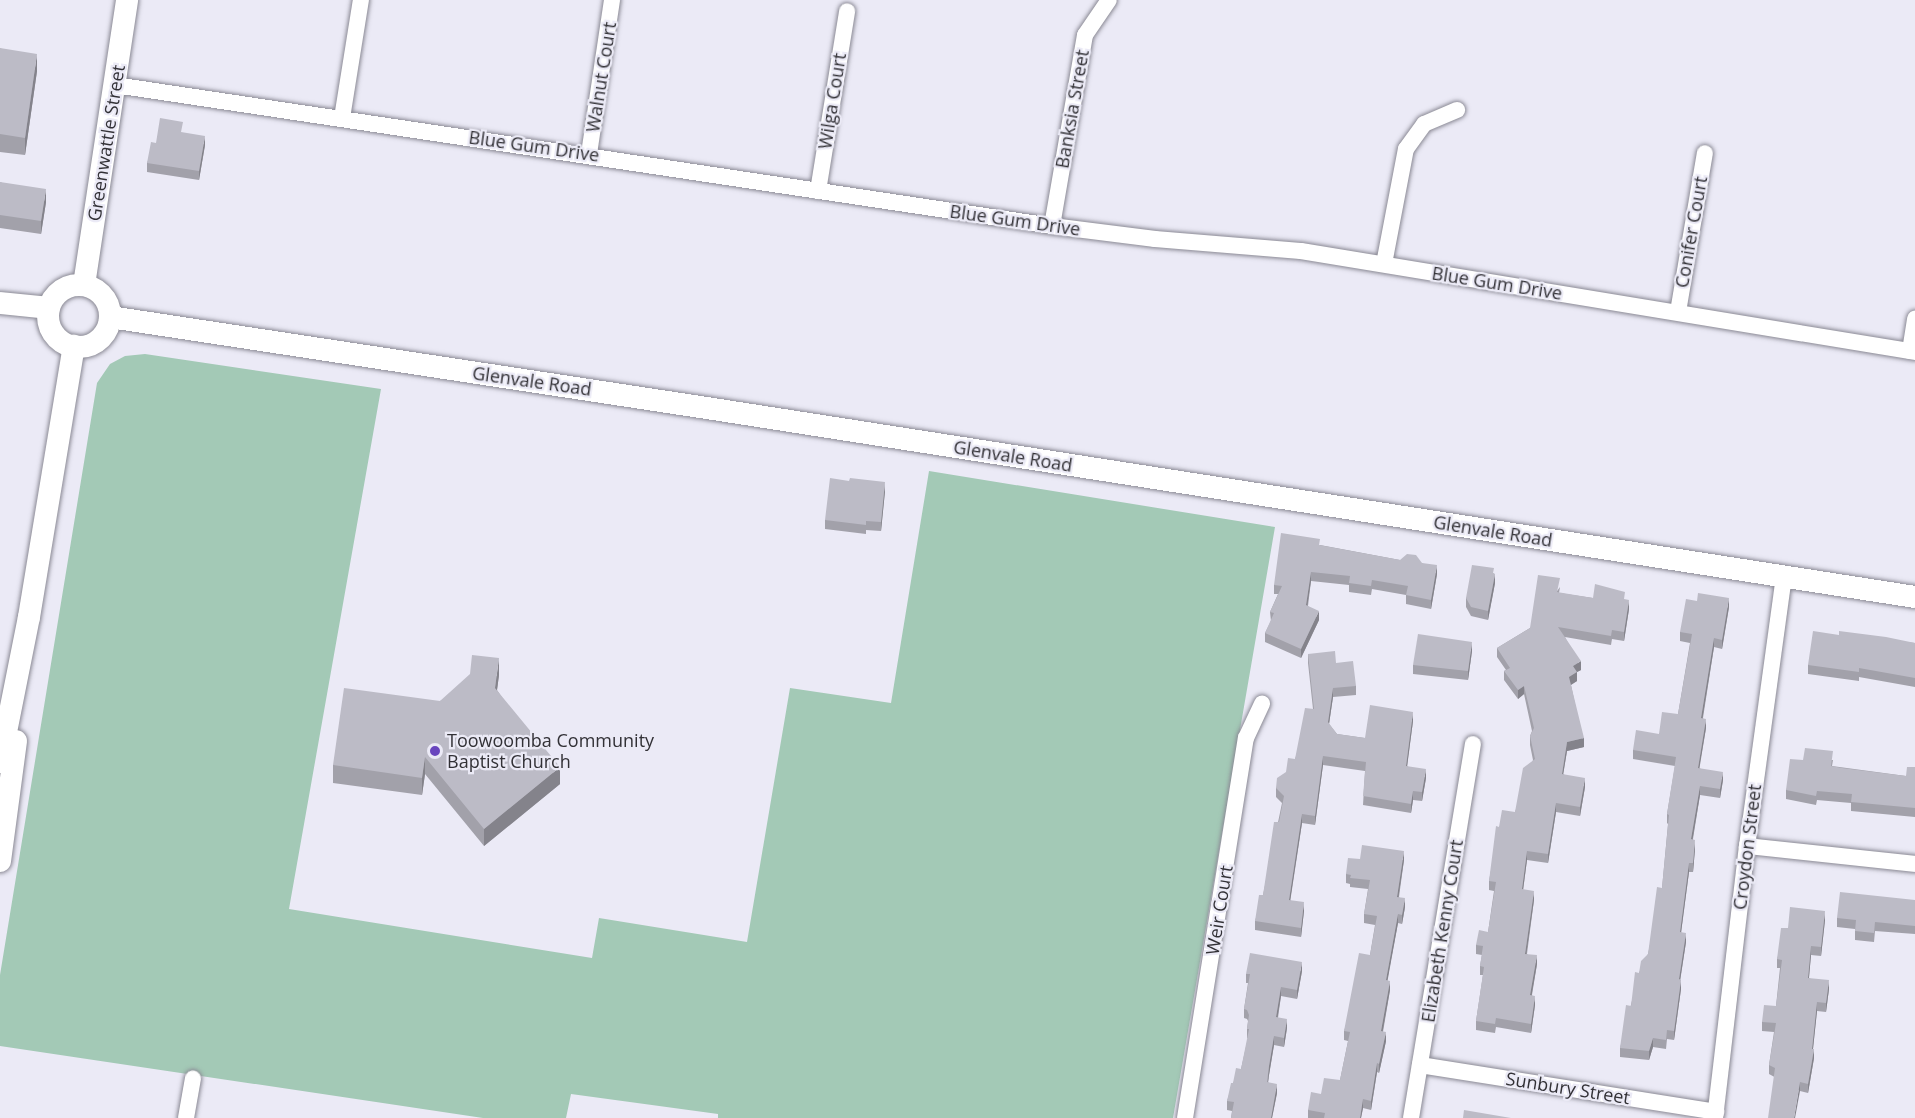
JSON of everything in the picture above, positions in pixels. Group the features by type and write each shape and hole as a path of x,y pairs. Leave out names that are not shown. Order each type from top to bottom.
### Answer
{"street":[{"name":"Greenwattle Street","path":"84,285 127,0"},
{"path":"342,118 361,0"},
{"name":"Walnut Court","path":"589,154 612,0"},
{"name":"Banksia Street","path":"1052,226 1085,35 1109,0"},
{"name":"Wilga Court","path":"818,191 847,11"},
{"name":"Blue Gum Drive","path":"115,85 589,154 1052,226 1155,239 1301,251 1912,351"},
{"path":"1384,264 1406,149 1424,124 1457,110"},
{"name":"Conifer Court","path":"1678,312 1705,153"},
{"path":"84,285 95,289 103,296 110,317 100,338 86,346 74,346 63,342 51,330 49,308 62,290 84,285"},
{"path":"0,303 49,308"},
{"name":"Glenvale Road","path":"110,317 1915,597"},
{"path":"1912,351 1915,318"},
{"path":"0,762 29,617 74,346"},
{"name":"Croydon Street","path":"1716,1115 1747,846 1784,577"},
{"path":"0,861 11,788 29,617"},
{"name":"Weir Court","path":"1185,1118 1246,738 1262,705"},
{"name":"Elizabeth Kenny Court","path":"1411,1118 1473,744"},
{"path":"1747,846 1915,864"},
{"name":"Sunbury Street","path":"1420,1065 1716,1115"},
{"path":"186,1118 193,1079"}],"green space":[{"path":"145,354 381,389 289,909 592,958 599,918 747,942 790,688 891,703 929,471 1275,527 1173,1118 718,1118 718,1114 571,1094 566,1118 483,1118 0,1046 0,975 97,383 110,364 125,356"}],"building":[{"path":"0,48 37,54 25,138 0,134"},
{"path":"160,118 183,122 181,132 205,136 199,171 147,163 151,142 156,143"},
{"path":"0,182 46,189 41,221 0,215"},
{"path":"830,478 885,482 881,522 866,521 866,525 825,520"},
{"path":"1281,533 1320,539 1319,545 1400,560 1407,554 1416,555 1422,563 1437,565 1431,600 1406,595 1408,586 1372,580 1371,586 1349,583 1350,576 1311,572 1306,605 1319,611 1301,649 1265,633 1274,613 1270,612 1282,586 1274,585"},
{"path":"1472,565 1494,568 1493,573 1495,574 1488,611 1471,607 1466,598"},
{"path":"1538,575 1560,578 1557,592 1593,598 1595,584 1625,592 1624,599 1629,600 1624,632 1612,630 1611,636 1558,627 1581,661 1573,666 1577,672 1569,677 1584,738 1567,742 1562,774 1585,778 1580,807 1556,803 1548,854 1527,851 1522,889 1534,891 1525,954 1537,955 1530,995 1535,996 1531,1024 1496,1018 1495,1024 1476,1021 1484,967 1480,966 1483,946 1476,945 1479,930 1488,932 1496,882 1489,881 1496,826 1499,827 1502,810 1515,812 1523,768 1535,759 1530,736 1534,728 1524,686 1518,690 1504,671 1510,668 1497,648 1530,628"},
{"path":"1698,593 1729,598 1722,640 1714,638 1701,718 1706,719 1698,768 1723,772 1720,789 1700,786 1691,839 1695,840 1693,863 1689,863 1680,932 1686,933 1674,1031 1667,1030 1666,1040 1653,1038 1649,1051 1620,1048 1626,1005 1631,1006 1635,972 1639,973 1641,961 1648,954 1657,887 1662,888 1669,815 1667,814 1676,757 1633,750 1636,730 1659,734 1662,712 1678,714 1692,634 1680,632 1686,599 1697,601"},
{"path":"1813,631 1839,635 1839,631 1915,643 1915,678 1859,668 1859,672 1808,665"},
{"path":"1418,634 1472,642 1468,671 1413,665"},
{"path":"1335,651 1336,663 1353,661 1356,686 1333,688 1328,722 1337,734 1365,738 1370,705 1413,712 1406,766 1426,769 1422,792 1413,791 1411,804 1363,796 1366,762 1323,756 1315,816 1302,814 1289,900 1304,902 1301,928 1255,921 1259,895 1263,895 1274,822 1279,822 1284,796 1276,788 1277,778 1286,772 1288,758 1295,759 1305,708 1314,709 1308,654"},
{"name":"Toowoomba Community Baptist Church","path":"472,655 499,658 495,688 560,767 484,829 425,757 422,778 333,765 344,688 440,701 470,674"},
{"path":"1805,748 1833,751 1831,766 1842,768 1906,776 1907,767 1915,767 1915,808 1851,802 1852,794 1817,791 1816,796 1786,790 1790,759 1803,760"},
{"path":"1362,845 1404,851 1397,897 1405,898 1402,915 1398,914 1386,980 1390,981 1381,1031 1386,1032 1379,1064 1377,1063 1371,1101 1363,1099 1360,1118 1324,1118 1325,1113 1308,1110 1311,1092 1321,1094 1324,1078 1340,1080 1350,1032 1344,1031 1359,953 1370,955 1377,916 1364,914 1370,880 1350,878 1351,875 1346,874 1348,858 1360,859"},
{"path":"1840,892 1915,900 1915,926 1875,922 1874,933 1855,931 1856,920 1837,918"},
{"path":"1790,907 1825,911 1821,947 1811,946 1808,978 1829,980 1826,1003 1817,1002 1812,1049 1814,1049 1808,1084 1800,1082 1794,1118 1768,1118 1775,1068 1769,1065 1776,1023 1762,1022 1764,1005 1776,1006 1782,960 1777,959 1781,928 1788,928"},
{"path":"1250,953 1302,962 1297,990 1281,987 1276,1017 1287,1019 1284,1038 1274,1036 1269,1066 1267,1082 1277,1084 1271,1118 1231,1118 1234,1102 1227,1101 1236,1068 1241,1069 1249,1029 1247,1029 1249,1015 1244,1009 1250,974 1246,974"},
{"path":"1464,1110 1511,1118 1463,1118"}],"place":[{"name":"Toowoomba Community Baptist Church","path":"435,751"}]}
